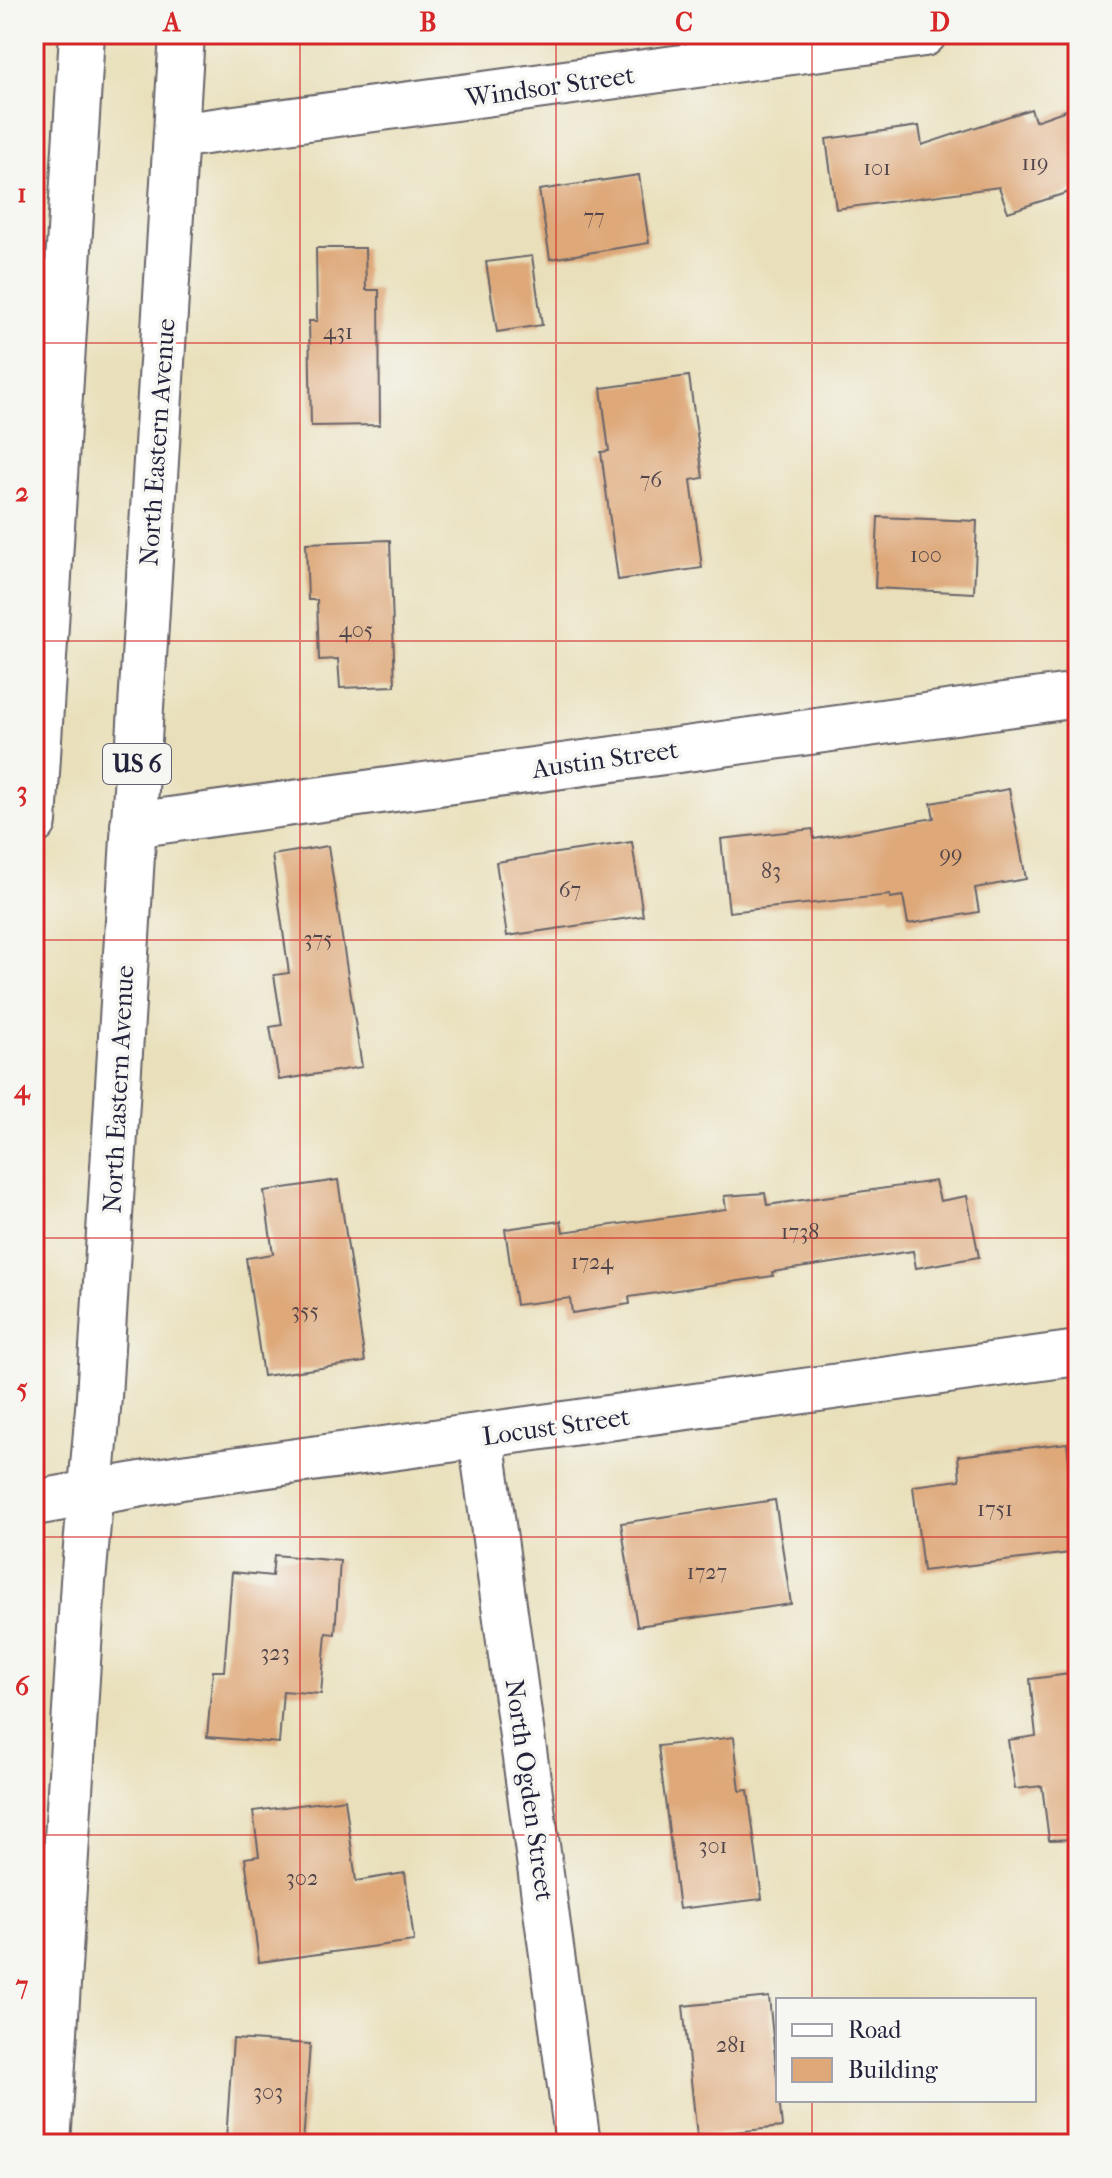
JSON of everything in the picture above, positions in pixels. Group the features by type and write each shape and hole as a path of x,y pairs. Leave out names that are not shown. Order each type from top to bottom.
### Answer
{"street":[{"path":"34,822 82,34"},
{"name":"North Eastern Avenue","path":"48,2144 182,34"},
{"name":"Windsor Street","path":"176,136 924,34"},
{"name":"Austin Street","path":"133,825 1078,695"},
{"name":"Locust Street","path":"34,1503 181,1477 1078,1353"},
{"name":"North Ogden Street","path":"481,1437 578,2144"}],"building":[{"path":"1078,106 1078,189 1008,212 999,187 836,209 826,139 919,126 922,145 1031,109 1035,121"},
{"path":"639,175 649,243 550,259 539,190"},
{"path":"316,248 365,248 366,290 379,290 380,425 311,426 309,321 317,321"},
{"path":"532,256 542,325 497,332 486,262"},
{"path":"689,376 703,478 691,480 702,568 618,580 601,452 609,451 601,388"},
{"path":"878,517 977,521 974,593 875,588"},
{"path":"390,540 395,686 340,688 338,659 319,660 317,600 308,600 306,543"},
{"path":"1009,789 1026,879 975,888 979,912 908,924 903,896 890,898 890,895 729,912 721,839 813,829 814,839 934,818 931,803"},
{"path":"632,842 643,916 507,936 496,862"},
{"path":"328,846 362,1067 279,1080 270,1027 282,1025 274,975 289,973 272,855"},
{"path":"338,1180 365,1362 263,1376 246,1258 273,1254 264,1191"},
{"path":"935,1181 940,1201 967,1196 979,1257 916,1268 913,1251 629,1297 630,1304 572,1313 570,1298 516,1305 505,1229 561,1221 563,1232 726,1209 724,1196 765,1193 767,1205"},
{"path":"1067,1443 1078,1552 923,1571 913,1486 960,1480 958,1456"},
{"path":"775,1500 791,1604 637,1626 621,1523"},
{"path":"274,1555 340,1561 335,1634 326,1633 321,1694 283,1691 279,1743 207,1737 213,1671 224,1671 232,1572 272,1576"},
{"path":"1078,1673 1078,1839 1049,1840 1042,1786 1015,1789 1008,1740 1036,1736 1030,1679"},
{"path":"734,1737 740,1791 748,1790 762,1899 679,1909 658,1746"},
{"path":"345,1799 356,1881 405,1873 414,1941 259,1962 245,1858 259,1856 253,1811"},
{"path":"769,1997 776,2102 780,2102 782,2127 697,2136 683,2006"},
{"path":"233,2039 310,2044 303,2144 226,2139"}]}
